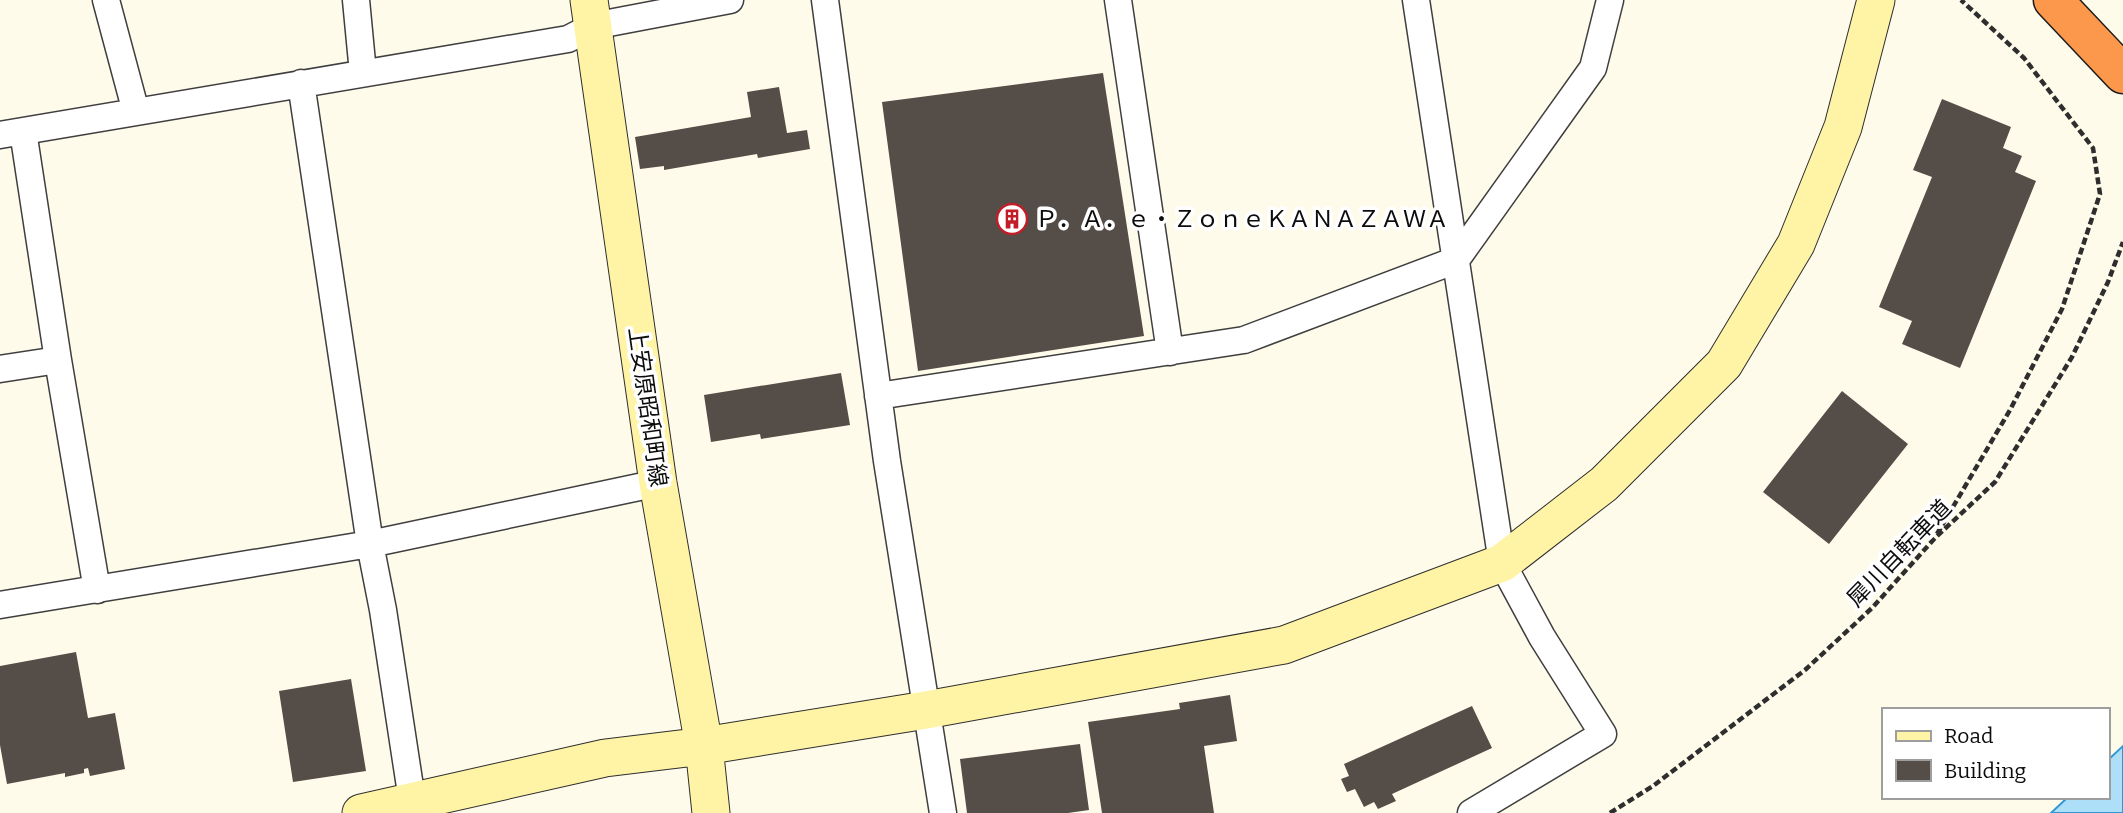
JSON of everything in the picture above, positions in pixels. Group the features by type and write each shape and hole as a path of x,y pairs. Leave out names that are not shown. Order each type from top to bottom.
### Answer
{"highway":[{"path":"2053,0 2123,74"}],"street":[{"path":"106,0 136,112"},
{"path":"356,0 363,73"},
{"path":"97,590 58,360 11,133 568,39 591,13 730,0"},
{"path":"825,0 878,396 943,813"},
{"path":"1118,0 1170,352"},
{"path":"1416,0 1502,563 1542,636 1603,734 1471,813"},
{"path":"878,396 1244,340 1456,260 1593,68 1610,0"},
{"path":"361,813 413,807 605,758 704,746 926,710 1284,645 1502,563 1604,484 1724,364 1796,244 1843,127 1876,0"},
{"name":"上安原昭和町線","path":"591,13 658,483 704,746 711,813"},
{"path":"301,83 370,544 383,610 413,807"},
{"path":"0,369 58,360"},
{"path":"0,605 370,544 658,483"}],"path":[{"path":"1935,538 2010,410 2062,309 2100,194 2093,148 2024,58 1961,0"},
{"name":"犀川自転車道","path":"1610,813 1653,786 1805,670 1871,608 1935,538 1995,482 2072,357 2108,282 2123,242"}],"water":[{"path":"2123,746 2123,813 2051,813 2066,799 2109,799 2109,759"}],"building":[{"name":"Ｐ．Ａ．ｅ・ＺｏｎｅＫＡＮＡＺＡＷＡ","path":"1103,73 1144,336 918,371 882,102"},
{"path":"779,87 787,133 807,130 810,149 758,158 757,154 664,170 664,166 640,169 635,137 751,117 747,92"},
{"path":"1942,99 2011,127 2003,148 2022,156 2015,172 2036,181 1960,368 1902,344 1912,321 1879,307 1932,177 1913,170"},
{"path":"841,373 850,425 761,439 760,434 711,442 704,395"},
{"path":"1842,391 1908,444 1829,544 1763,492"},
{"path":"76,652 88,718 115,713 125,769 90,776 88,768 84,769 84,773 65,777 65,773 7,784 0,745 0,666"},
{"path":"351,679 366,771 293,782 279,691"},
{"path":"1230,695 1237,741 1204,746 1214,813 1102,813 1088,722 1180,709 1179,703"},
{"path":"1472,706 1492,748 1392,794 1396,801 1378,809 1374,802 1364,807 1355,789 1347,792 1341,779 1349,776 1344,764"},
{"path":"1080,744 1089,810 1068,813 967,813 960,759"}],"place":[{"name":"Ｐ．Ａ．ｅ・ＺｏｎｅＫＡＮＡＺＡＷＡ","path":"1012,219"}]}
